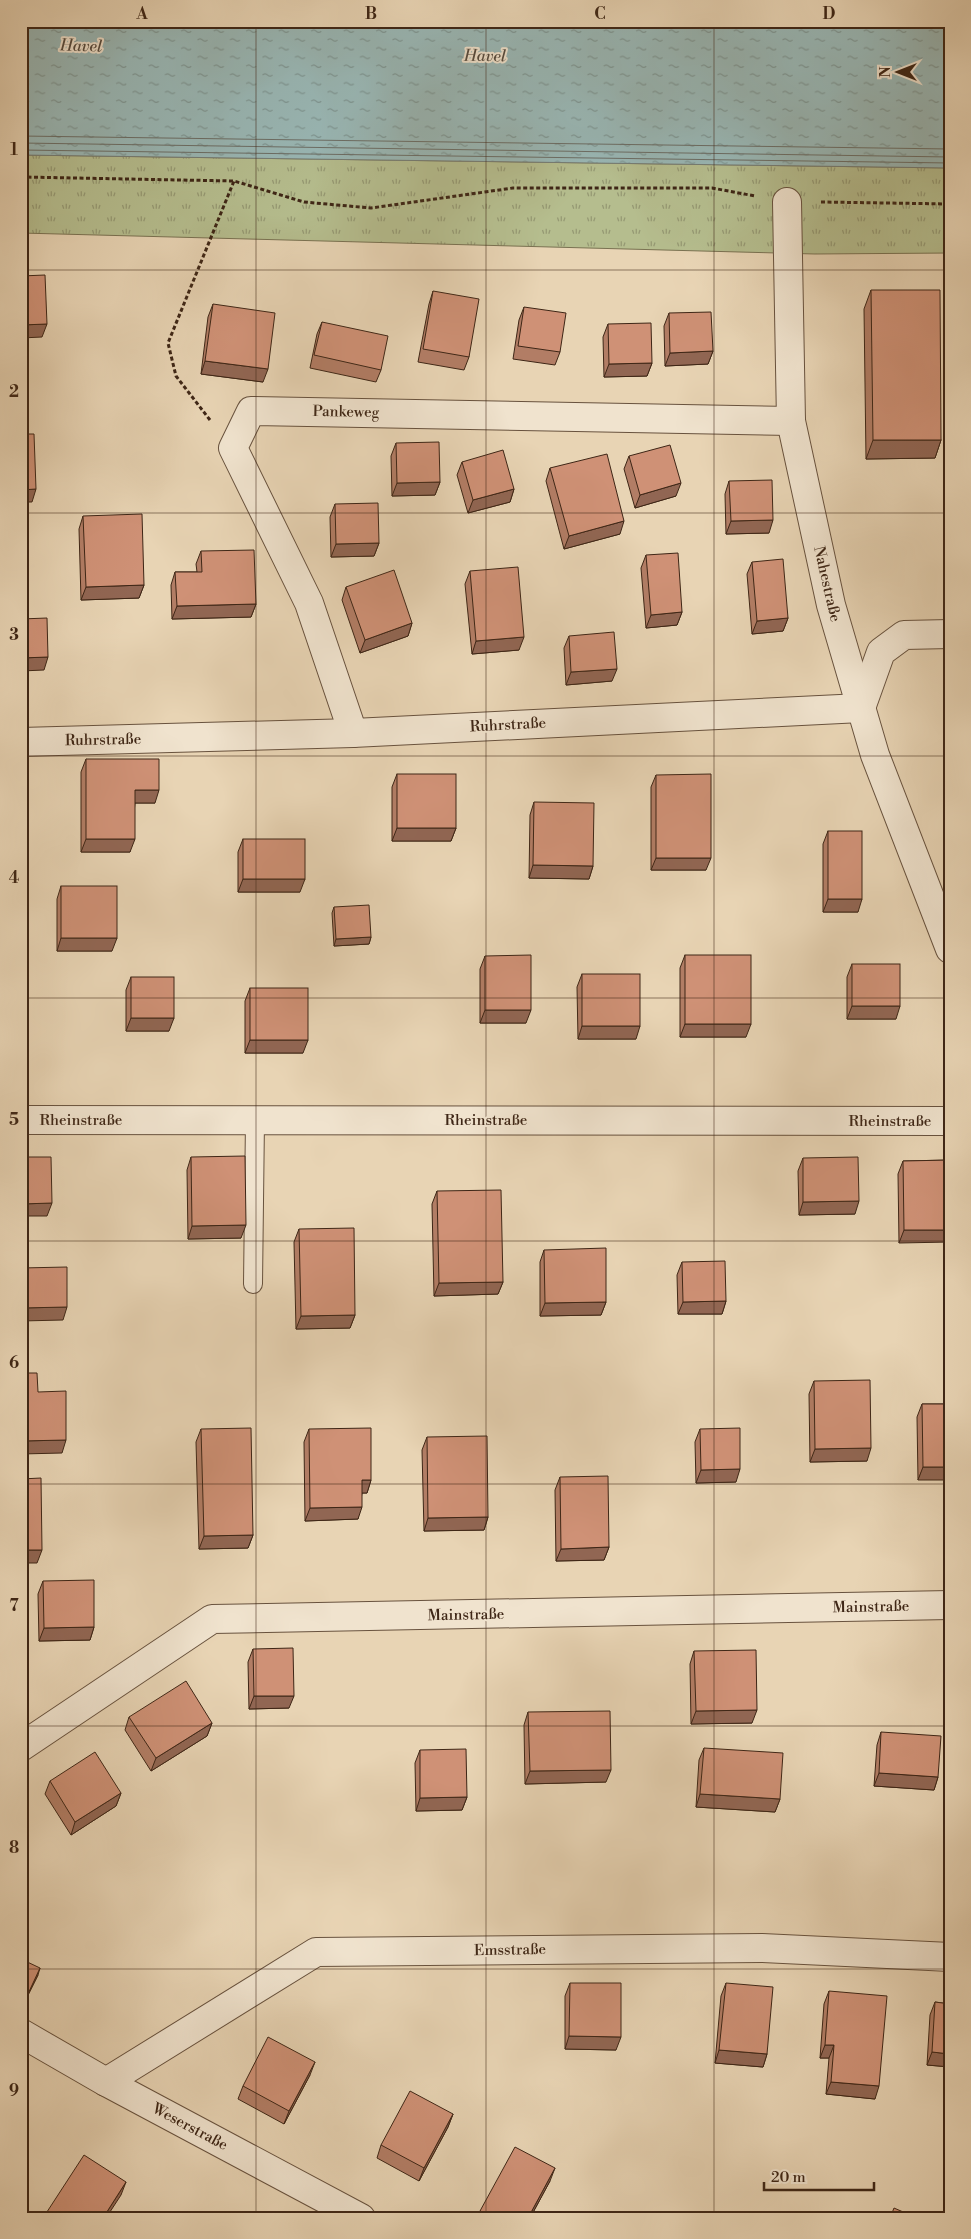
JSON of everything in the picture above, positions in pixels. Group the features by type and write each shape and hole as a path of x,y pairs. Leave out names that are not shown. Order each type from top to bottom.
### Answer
{"street":[{"name":"Nahestraße","path":"787,202 791,421 831,605 875,756 950,950"},
{"name":"Pankeweg","path":"233,448 251,411 791,421"},
{"path":"233,448 309,603 353,733"},
{"path":"861,708 881,652 904,635 950,634"},
{"name":"Ruhrstraße","path":"21,742 353,733 861,708"},
{"name":"Rheinstraße","path":"21,1120 950,1121"},
{"name":"Mainstraße","path":"21,1747 212,1620 950,1605"},
{"name":"Emsstraße","path":"106,2082 316,1952 762,1948 950,1957"},
{"name":"Weserstraße","path":"21,2033 106,2082 361,2218"}],"lane":[{"path":"253,1284 255,1120"}],"path":[{"path":"21,176 234,181 304,202 371,208 513,188 712,188 787,202 950,204"},
{"path":"233,448 176,376 168,343 234,181"}],"green space":[{"path":"21,155 950,168 950,253 815,254 21,233"}],"water":[{"name":"Havel","path":"21,21 950,21 950,168 21,155"}],"building":[{"path":"45,275 47,324 21,325 21,276"},
{"path":"871,290 940,290 941,440 873,440"},
{"path":"433,291 479,299 469,357 423,349"},
{"path":"213,304 275,313 268,369 205,361"},
{"path":"524,307 566,313 560,352 518,346"},
{"path":"711,312 713,351 670,353 669,313"},
{"path":"322,322 388,336 381,370 314,355"},
{"path":"651,323 652,363 609,364 608,324"},
{"path":"21,434 34,434 36,489 21,490"},
{"path":"439,442 440,482 397,483 396,443"},
{"path":"670,445 681,483 640,495 629,456"},
{"path":"503,450 514,489 473,500 462,462"},
{"path":"607,454 624,521 569,536 550,468"},
{"path":"772,480 773,520 731,521 729,481"},
{"path":"378,503 379,543 336,544 335,504"},
{"path":"142,514 144,585 86,587 83,516"},
{"path":"254,550 256,604 177,606 175,572 202,572 201,551"},
{"path":"678,553 682,612 651,615 646,555"},
{"path":"783,559 788,618 757,621 752,562"},
{"path":"518,567 524,637 476,641 470,571"},
{"path":"394,570 412,623 365,640 346,587"},
{"path":"47,618 48,657 21,658 21,619"},
{"path":"614,632 617,669 571,672 569,636"},
{"path":"86,759 159,759 159,790 135,790 135,839 86,839"},
{"path":"397,774 456,774 456,828 397,828"},
{"path":"711,774 711,858 656,858 656,775"},
{"path":"534,802 594,803 593,866 533,865"},
{"path":"828,831 862,831 862,899 828,899"},
{"path":"243,839 305,839 305,879 243,879"},
{"path":"61,886 117,886 117,938 61,938"},
{"path":"369,905 371,937 336,939 334,907"},
{"path":"531,955 531,1010 485,1010 485,956"},
{"path":"685,955 751,955 751,1024 685,1024"},
{"path":"852,964 900,964 900,1006 852,1006"},
{"path":"582,974 640,974 640,1026 582,1026"},
{"path":"131,977 174,977 174,1018 131,1018"},
{"path":"250,988 308,988 308,1040 250,1040"},
{"path":"245,1156 246,1225 192,1226 191,1157"},
{"path":"21,1157 51,1157 52,1203 21,1204"},
{"path":"858,1157 859,1201 803,1202 803,1158"},
{"path":"950,1160 950,1230 904,1230 903,1161"},
{"path":"501,1190 503,1282 439,1283 437,1191"},
{"path":"354,1228 355,1315 301,1316 299,1229"},
{"path":"606,1248 606,1302 545,1303 544,1250"},
{"path":"725,1261 726,1301 683,1302 682,1262"},
{"path":"67,1267 67,1307 21,1308 21,1268"},
{"path":"21,1373 37,1373 38,1392 66,1391 66,1440 21,1441"},
{"path":"870,1380 871,1448 815,1449 814,1381"},
{"path":"922,1404 950,1404 950,1467 923,1467"},
{"path":"251,1428 253,1535 204,1536 201,1429"},
{"path":"371,1428 371,1480 362,1480 362,1507 310,1508 309,1429"},
{"path":"740,1428 740,1469 701,1470 700,1429"},
{"path":"487,1436 488,1517 428,1518 427,1437"},
{"path":"608,1476 609,1547 561,1549 560,1477"},
{"path":"41,1478 42,1550 21,1550 21,1479"},
{"path":"94,1580 94,1627 44,1628 43,1581"},
{"path":"293,1648 294,1696 254,1696 253,1649"},
{"path":"756,1650 757,1710 696,1711 694,1651"},
{"path":"186,1681 212,1723 156,1758 129,1717"},
{"path":"610,1711 611,1770 530,1771 528,1712"},
{"path":"881,1732 941,1736 938,1777 879,1773"},
{"path":"704,1748 783,1753 780,1799 700,1794"},
{"path":"466,1749 467,1797 420,1798 420,1750"},
{"path":"95,1752 121,1793 75,1822 50,1781"},
{"path":"21,1855 27,1861 21,1867"},
{"path":"21,1959 40,1968 27,1996 21,1993"},
{"path":"570,1983 621,1983 621,2037 569,2036"},
{"path":"726,1983 773,1987 767,2054 719,2050"},
{"path":"829,1991 887,1996 879,2086 831,2082 834,2045 825,2045"},
{"path":"935,2002 950,2004 950,2054 932,2052"},
{"path":"268,2037 315,2062 289,2111 243,2086"},
{"path":"410,2091 453,2114 424,2168 381,2145"},
{"path":"515,2147 555,2168 528,2218 494,2218 480,2211"},
{"path":"84,2155 126,2182 103,2218 91,2218 89,2216 88,2218 43,2218"},
{"path":"894,2208 917,2218 890,2218"}]}
